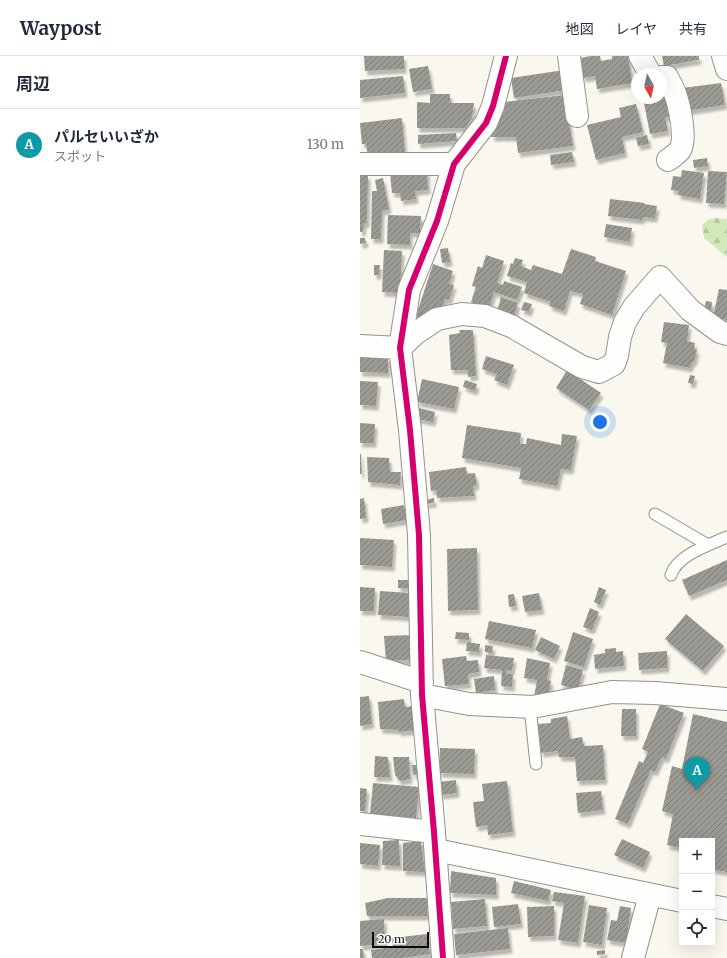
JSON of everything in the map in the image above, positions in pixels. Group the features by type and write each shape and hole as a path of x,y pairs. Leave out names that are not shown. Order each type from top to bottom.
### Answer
{"street":[{"path":"443,958 422,689 419,535 410,430 400,348 409,290 437,221 454,164 486,123 493,106 506,56"},
{"path":"569,56 577,116"},
{"path":"640,56 647,68"},
{"path":"723,56 727,69"},
{"path":"667,77 674,91 680,112 683,134 683,143 680,150 668,160"},
{"path":"360,164 454,164"},
{"path":"360,346 400,348 416,333 437,319 462,314 485,316 511,326 582,367 599,372 614,364 625,322 634,307 660,278 690,310 720,332 727,334"},
{"path":"360,662 422,689 469,704 530,706 612,692 655,693 727,699"},
{"path":"360,824 435,841 650,895 679,900"},
{"path":"633,958 650,895"},
{"path":"715,907 727,909"}],"lane":[{"path":"655,514 708,545"},
{"path":"672,575 680,561 692,552 727,537"},
{"path":"530,706 536,764"}],"green space":[{"path":"715,218 727,219 727,257 704,238 702,225 708,220"}],"building":[{"path":"364,56 404,56 404,69 365,71"},
{"path":"600,56 601,61 612,59 612,56 628,56 631,83 597,89 595,76 583,78 580,58"},
{"path":"662,56 699,56 699,60 664,66"},
{"path":"428,66 432,89 413,92 409,69"},
{"path":"564,70 566,90 514,98 511,78"},
{"path":"403,76 405,93 360,98 360,80"},
{"path":"721,83 725,105 686,111 682,88"},
{"path":"430,94 450,94 450,103 474,103 472,117 466,128 417,128 417,102 430,103"},
{"path":"565,95 573,146 518,153 516,137 491,137 504,102"},
{"path":"667,101 674,116 665,117 668,131 650,134 644,104 667,104"},
{"path":"636,104 643,132 622,137 625,153 596,160 587,125 621,117 619,108"},
{"path":"402,118 405,153 368,156 366,144 362,144 360,123"},
{"path":"456,133 457,141 418,144 418,135"},
{"path":"647,135 649,144 638,146 636,138"},
{"path":"572,152 574,162 551,165 550,155"},
{"path":"707,158 708,166 694,168 693,160"},
{"path":"427,170 428,190 415,191 416,199 401,201 400,193 392,193 390,173"},
{"path":"682,170 704,173 700,199 678,195 679,191 671,190 673,176 681,177"},
{"path":"708,171 727,172 724,204 706,203"},
{"path":"360,175 368,175 367,223 364,223 363,232 360,232"},
{"path":"383,178 389,209 382,211 381,239 371,239 372,191 377,191 375,180"},
{"path":"610,199 657,206 655,218 643,217 642,220 608,216"},
{"path":"388,215 421,216 420,233 410,233 410,245 387,244"},
{"path":"606,224 632,228 630,242 604,237"},
{"path":"360,238 365,238 366,243 360,244"},
{"path":"448,248 450,262 442,263 440,249"},
{"path":"571,249 596,257 595,261 626,271 612,315 580,304 583,294 570,291 564,311 549,306 551,302 524,293 527,282 507,276 511,263 513,264 515,258 523,260 521,266 531,270 533,265 562,274"},
{"path":"384,250 402,251 400,293 382,292"},
{"path":"486,255 504,261 497,283 503,285 504,281 522,287 517,300 494,292 489,308 471,302 476,287 472,286 478,266 482,268"},
{"path":"433,264 453,271 449,284 454,285 449,300 445,299 443,305 425,320 416,316"},
{"path":"374,265 380,265 379,275 374,275"},
{"path":"719,289 727,290 727,320 713,317"},
{"path":"501,297 518,303 514,317 497,312"},
{"path":"706,301 712,302 711,312 704,310"},
{"path":"524,302 532,304 529,312 521,310"},
{"path":"664,322 689,325 687,341 695,343 694,349 697,350 694,362 692,362 690,368 663,363 667,343 661,342"},
{"path":"459,330 473,330 476,376 468,377 468,370 451,370 449,335 460,333"},
{"path":"360,356 388,357 388,373 360,372"},
{"path":"486,356 514,365 507,385 494,380 497,374 482,369"},
{"path":"567,370 601,393 589,410 556,388"},
{"path":"690,375 695,376 693,384 688,383"},
{"path":"422,379 459,387 454,409 417,402"},
{"path":"465,380 477,384 475,391 463,387"},
{"path":"360,381 378,382 376,406 360,405"},
{"path":"419,408 435,412 433,422 417,419"},
{"path":"360,423 375,424 374,443 360,443"},
{"path":"467,425 521,433 520,444 526,444 527,438 561,445 562,434 577,436 571,470 561,469 557,486 519,479 521,468 462,458"},
{"path":"361,454 362,474 360,474"},
{"path":"367,457 389,458 390,472 401,472 400,485 368,482"},
{"path":"466,467 467,474 475,473 477,485 473,486 474,496 437,498 437,490 431,491 429,472"},
{"path":"364,498 366,518 360,519 360,499"},
{"path":"434,498 434,503 426,504 425,500"},
{"path":"404,505 407,520 383,524 381,509"},
{"path":"360,538 394,540 392,567 360,565"},
{"path":"477,548 478,610 448,611 447,549"},
{"path":"727,560 727,580 689,596 682,580"},
{"path":"398,580 410,580 410,588 398,588"},
{"path":"360,587 375,588 374,611 360,611"},
{"path":"599,587 606,590 600,605 594,602"},
{"path":"380,591 410,593 408,617 378,615"},
{"path":"539,593 542,610 525,612 522,596"},
{"path":"514,594 516,606 509,607 508,595"},
{"path":"590,608 599,612 592,630 583,627"},
{"path":"686,614 724,646 703,671 665,639"},
{"path":"489,621 536,630 532,648 485,639"},
{"path":"456,632 469,633 469,640 455,639"},
{"path":"573,632 593,639 584,667 564,661"},
{"path":"411,635 412,660 386,661 384,636"},
{"path":"541,637 560,646 554,659 535,650"},
{"path":"467,642 480,644 479,652 466,651"},
{"path":"485,645 493,646 492,653 485,652"},
{"path":"616,648 616,652 623,651 624,666 595,669 594,655 605,653 605,649"},
{"path":"667,651 667,668 639,670 638,653"},
{"path":"486,655 514,658 512,671 507,670 506,674 513,674 512,687 501,686 502,670 484,668"},
{"path":"466,656 467,661 478,660 479,672 468,674 469,684 445,686 442,659"},
{"path":"527,658 550,663 547,680 551,681 548,697 534,697 537,680 524,678"},
{"path":"566,665 583,670 578,690 561,685"},
{"path":"494,676 495,690 476,693 474,679"},
{"path":"369,696 372,724 360,726 360,697"},
{"path":"404,699 405,707 413,706 416,730 399,732 399,730 380,729 378,702"},
{"path":"660,704 684,713 666,759 662,757 655,772 651,770 628,824 615,819 639,761 643,763 648,752 642,749"},
{"path":"622,709 636,709 636,736 621,736"},
{"path":"693,714 727,722 727,872 715,870 715,838 679,838 679,847 667,845 673,814 662,811 672,766 682,769"},
{"path":"567,716 570,739 582,737 584,746 603,745 605,780 577,781 575,757 559,757 558,751 541,753 538,724 551,723 551,719"},
{"path":"440,748 475,749 474,774 439,773"},
{"path":"375,756 388,757 390,777 374,777"},
{"path":"393,757 409,757 410,779 400,781 395,775"},
{"path":"412,765 416,765 418,774 413,775"},
{"path":"456,780 457,793 441,795 439,782"},
{"path":"507,781 513,832 488,835 487,825 476,827 473,802 484,801 482,784"},
{"path":"373,783 419,787 416,818 370,814"},
{"path":"360,788 367,789 365,811 360,811"},
{"path":"601,791 603,810 578,813 576,793"},
{"path":"622,839 650,852 643,868 614,855"},
{"path":"399,840 400,866 382,865 383,841"},
{"path":"421,841 425,872 403,871 403,843"},
{"path":"360,843 380,845 378,866 360,864"},
{"path":"451,871 496,878 496,895 450,893"},
{"path":"514,881 551,890 548,901 511,893"},
{"path":"554,892 585,896 578,943 558,940 564,903 552,901"},
{"path":"388,898 427,898 427,916 367,916 365,903"},
{"path":"485,899 487,926 453,929 451,902"},
{"path":"518,904 521,924 494,927 492,907"},
{"path":"589,905 607,908 602,945 583,942"},
{"path":"554,906 554,936 528,937 527,907"},
{"path":"620,906 631,908 626,943 607,940 611,920 617,921"},
{"path":"384,919 385,944 360,946 360,921"},
{"path":"508,928 510,949 456,955 454,934"},
{"path":"427,934 430,954 403,958 372,958 371,950 393,947 392,938"},
{"path":"360,949 363,949 364,958 360,958"},
{"path":"605,950 605,954 597,955 597,951"}],"cycle path":[{"path":"443,958 422,695 419,535 410,430 400,348 409,290 437,221 454,164 486,123 493,106 506,56"}],"place":[{"name":"パルセいいざか","path":"697,790"}]}
